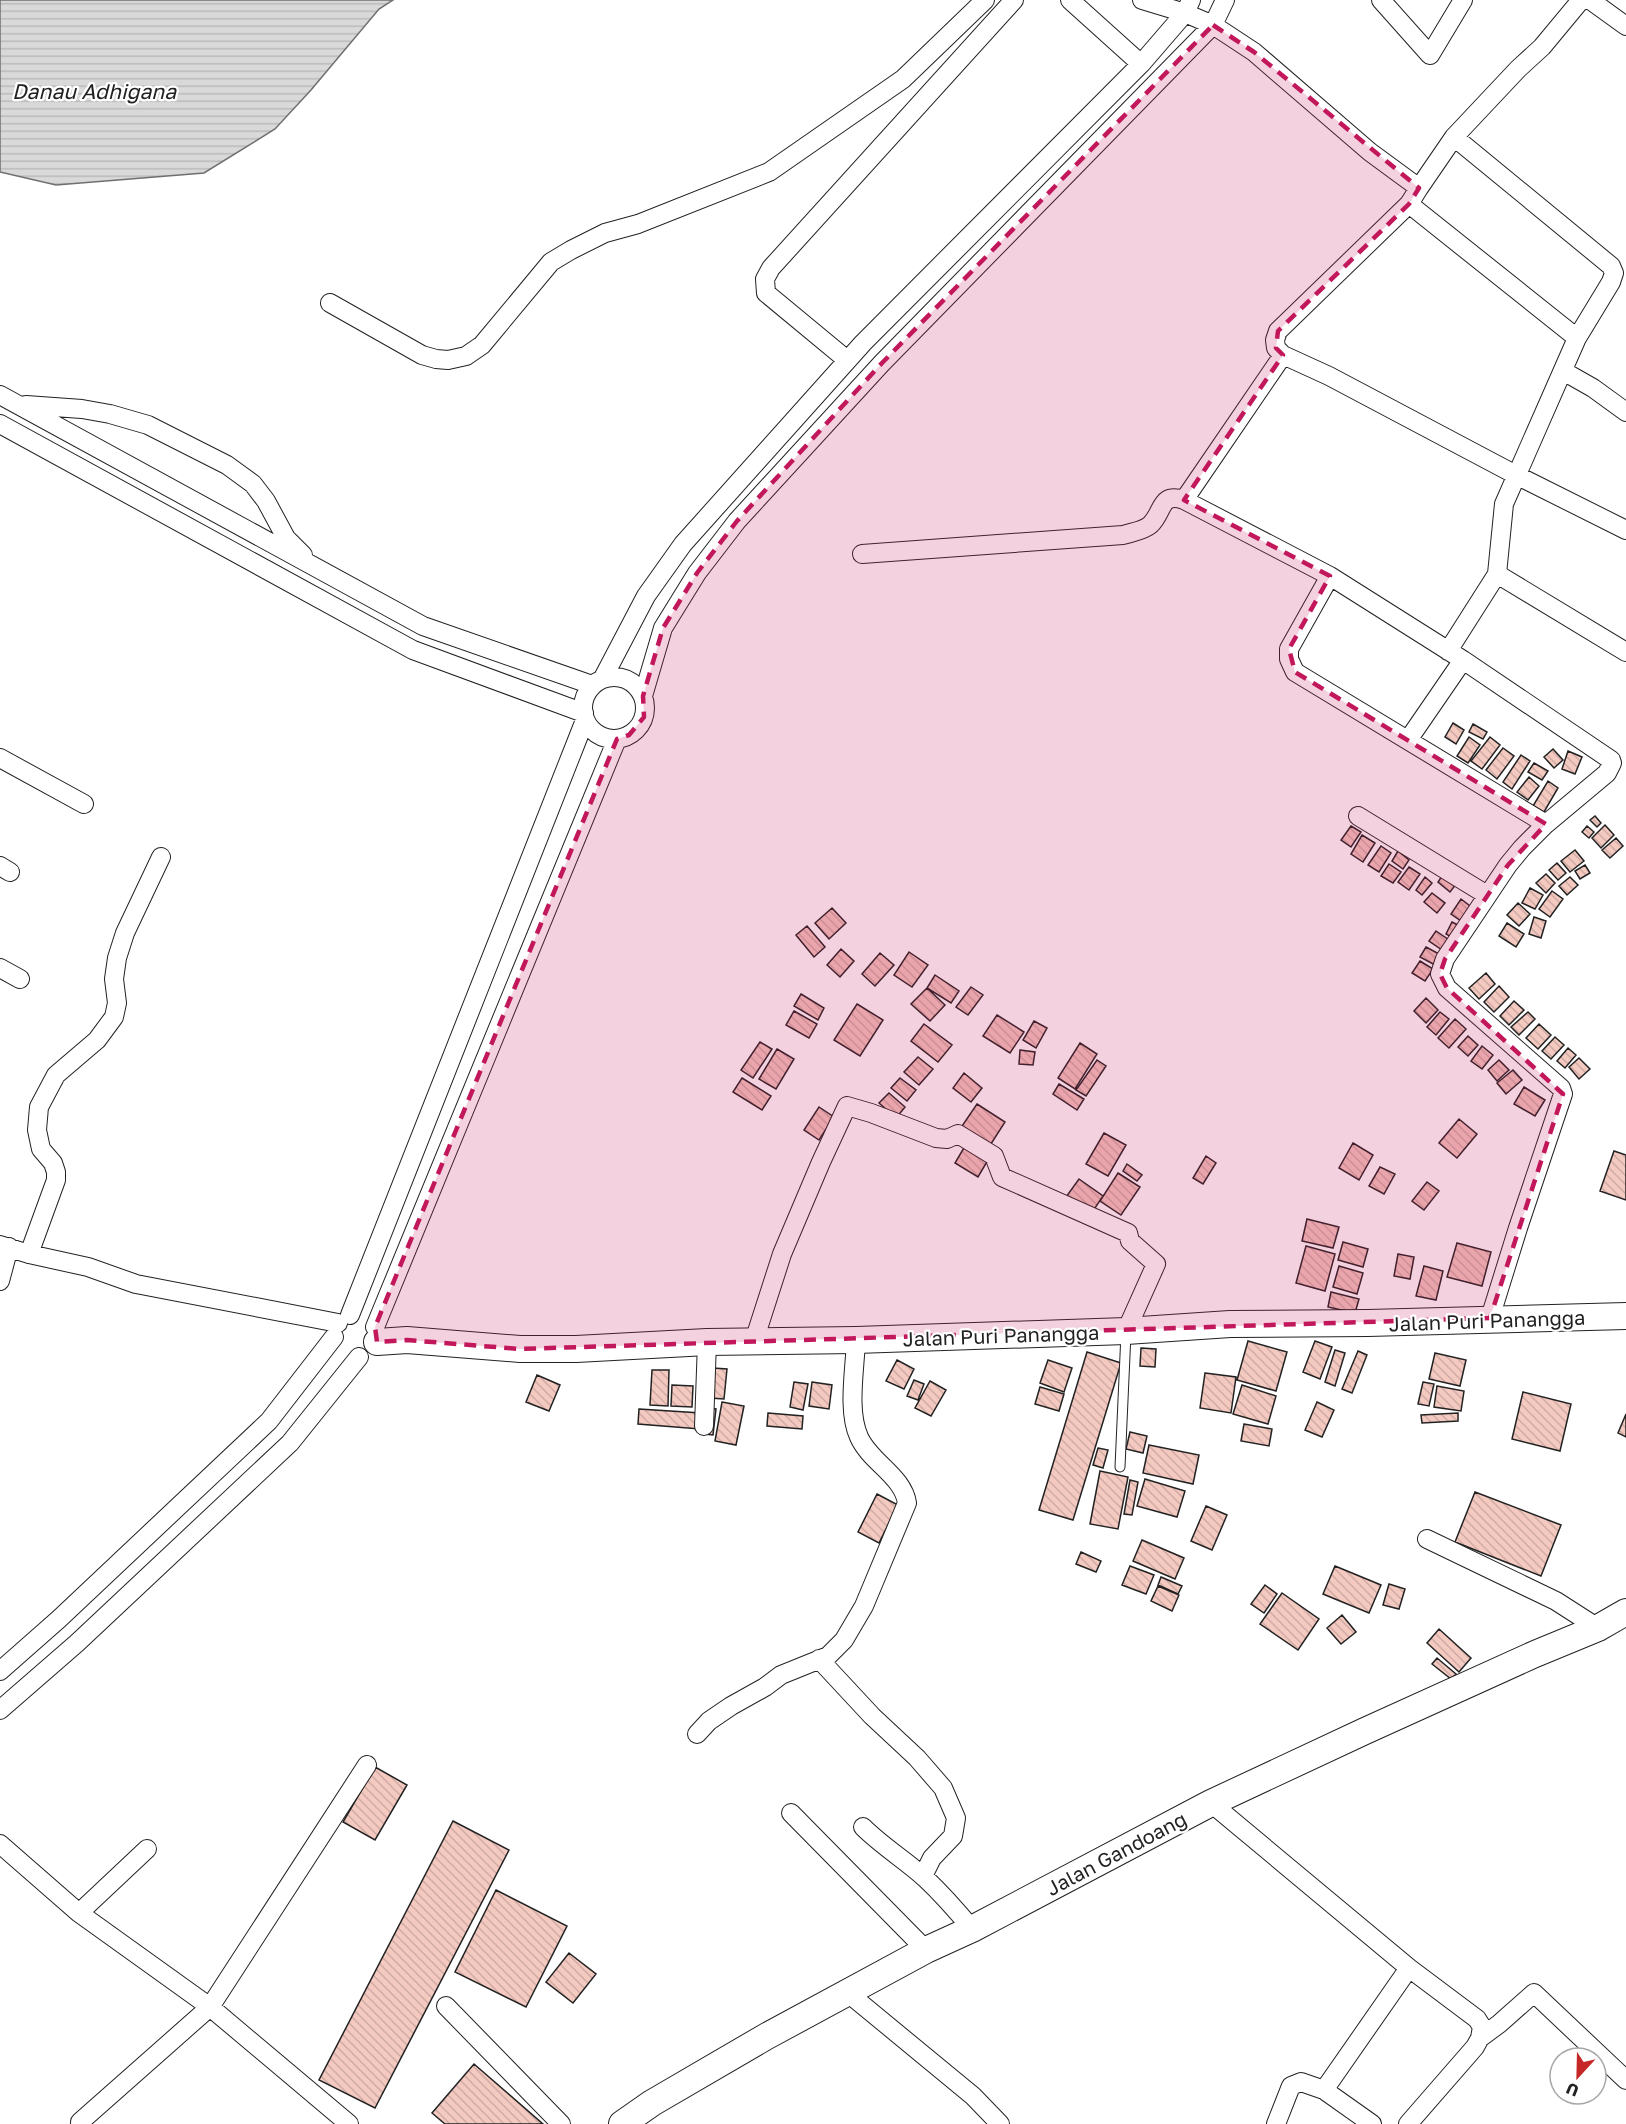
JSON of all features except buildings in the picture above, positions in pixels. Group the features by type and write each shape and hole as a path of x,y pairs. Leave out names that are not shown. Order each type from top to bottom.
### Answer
{"street":[{"path":"330,303 422,355 448,360 466,356 482,345 551,262 605,233 638,224 769,172 903,79 985,0"},
{"path":"848,360 766,293 765,279 771,268 1014,0"},
{"path":"1070,0 1141,64"},
{"path":"1142,0 1188,7 1254,52 1370,152 1414,196 1577,338"},
{"path":"643,696 663,628 697,573 737,521 882,363 1213,25 1225,0"},
{"path":"1381,0 1430,55 1463,0"},
{"path":"1581,0 1542,47 1454,136 1414,196 1278,331 1275,340 1276,348 1283,355 1329,376 1516,475 1626,530"},
{"path":"1590,0 1626,26"},
{"path":"0,1671 59,1619 269,1421 340,1325 584,717 585,695 598,682 646,596 683,544 863,344 1141,64 1188,7"},
{"path":"1408,740 1497,574 1504,504 1577,338 1611,282 1614,273 1611,266 1454,136"},
{"path":"863,344 882,363"},
{"path":"1184,500 1283,355"},
{"path":"1563,371 1593,388 1626,412"},
{"path":"0,395 423,626 598,682 615,677 627,680 637,687 643,696 644,717 639,726 629,735 617,739 604,737 593,731 584,717 413,650 0,424"},
{"path":"18,405 82,409 110,414 148,425 227,465 253,484 266,501 286,538 315,568"},
{"path":"862,554 1123,535 1149,525 1170,497 1184,500 1330,576 1611,760 1612,763 1607,773 1546,824 1508,866 1445,959 1440,974 1448,988 1561,1088 1563,1094 1518,1228 1491,1318"},
{"path":"302,591 315,568"},
{"path":"1497,574 1626,652"},
{"path":"1330,576 1289,649 1291,666 1302,677 1546,824"},
{"path":"0,1710 77,1643 290,1443 370,1342 617,739"},
{"path":"0,758 84,804"},
{"path":"1359,816 1487,895"},
{"path":"29,1254 56,1180 53,1163 41,1149 37,1130 39,1107 56,1075 97,1040 114,1017 117,1003 114,979 117,958 125,933 161,857"},
{"path":"0,968 20,980"},
{"path":"754,1341 782,1254 847,1106 936,1138 947,1139 958,1134 994,1156 1002,1177 1128,1233 1130,1241 1156,1264 1126,1331"},
{"path":"0,1281 4,1246 88,1267 136,1284 340,1325 365,1316 370,1342"},
{"name":"Jalan Puri Panangga","path":"370,1342 407,1340 531,1349 1126,1331 1230,1324 1626,1316"},
{"path":"340,1325 339,1351 352,1358 370,1342"},
{"path":"697,1734 709,1720 765,1687 781,1674 828,1656 844,1640 864,1606 908,1503 906,1494 893,1477 874,1459 859,1438 853,1418 856,1340"},
{"path":"704,1426 707,1342"},
{"path":"1427,1539 1556,1601 1598,1628"},
{"name":"Jalan Gandoang","path":"622,2124 652,2103 766,2036 926,1950 972,1929 1211,1803 1376,1726 1598,1628 1626,1612"},
{"path":"59,1619 77,1643"},
{"path":"819,1659 944,1788 956,1818 954,1836 932,1858 923,1876"},
{"path":"80,2122 210,2007 367,1765"},
{"path":"1211,1803 1409,1968 1477,2019 1482,2027 1475,2047 1408,2124"},
{"path":"792,1813 926,1950"},
{"path":"863,1827 923,1876 972,1929"},
{"path":"0,1844 79,1913 210,2007 349,2124"},
{"path":"79,1913 147,1849"},
{"path":"1324,2090 1409,1968"},
{"path":"848,1993 973,2096 1000,2124"},
{"path":"1480,2038 1534,1993 1626,2080"},
{"path":"446,2006 561,2124"},
{"path":"1276,2124 1291,2086 1301,2082 1324,2090 1372,2124"}],"lane":[{"path":"1120,1467 1126,1331"}],"highlighted area":[{"path":"1213,25 1254,52 1419,188 1409,204 1278,331 1276,348 1283,355 1184,500 1330,576 1289,649 1295,672 1546,824 1508,865 1445,959 1440,974 1447,988 1563,1094 1490,1318 520,1349 407,1340 377,1342 375,1327 617,739 629,735 644,717 643,696 663,628 697,573 737,521 882,363"}],"water":[{"name":"Danau Adhigana","path":"0,0 393,0 379,9 275,129 204,173 56,185 0,172"}]}
